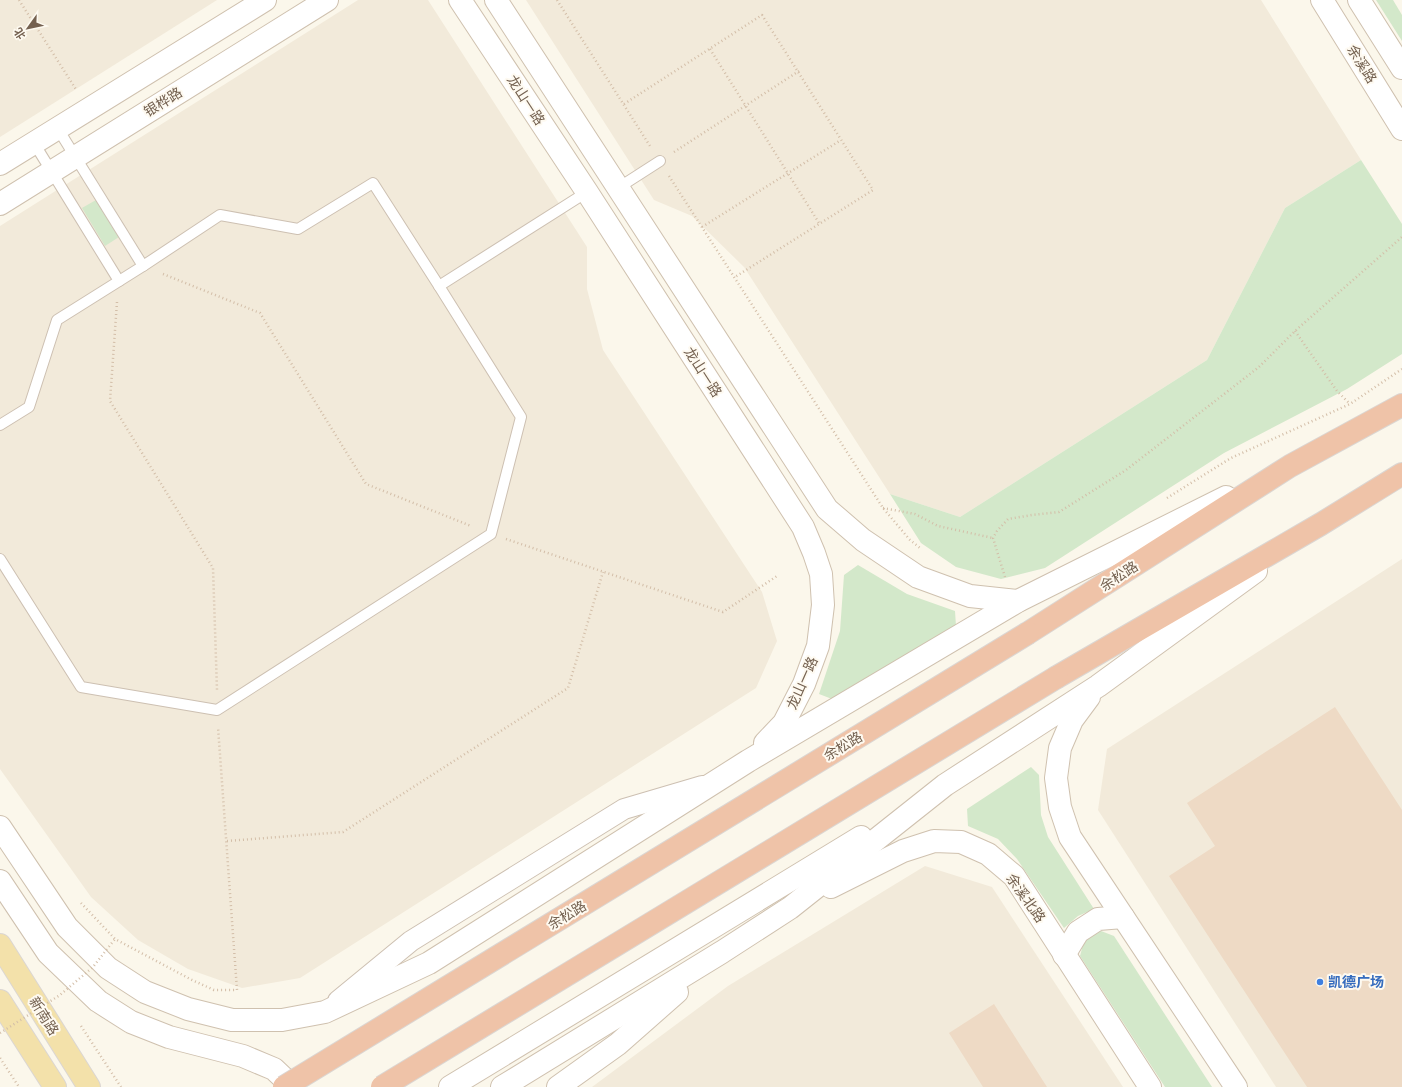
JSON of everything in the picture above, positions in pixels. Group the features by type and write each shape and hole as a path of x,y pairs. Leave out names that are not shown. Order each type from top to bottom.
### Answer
{"highway":[{"name":"余松路","path":"284,1087 1028,634 1290,466 1402,405"},
{"path":"382,1087 1058,677 1321,524 1402,474"}],"main road":[{"path":"0,164 265,0"},
{"name":"银桦路","path":"0,204 327,0"},
{"name":"龙山一路","path":"460,0 587,192 802,527 814,553 821,574 822,605 818,646 806,678 784,723 748,761"},
{"name":"龙山一路","path":"496,0 827,509 863,540 918,577 970,596 1012,592"},
{"name":"余溪路","path":"1322,0 1402,129"},
{"path":"1359,0 1402,68"},
{"path":"0,827 67,927 108,968 145,992 188,1009 232,1020 282,1020 325,1012 429,963 1012,592 1290,466"},
{"path":"450,1087 945,785 1098,686 1321,524"},
{"path":"1098,686 1072,720 1060,748 1056,778 1060,807 1070,837 1236,1087"},
{"path":"502,1087 722,952 790,908 945,785"},
{"name":"余溪北路","path":"790,908 904,851 934,840 961,842 988,854 1014,876 1150,1087"},
{"path":"0,881 48,953 98,1001 131,1022 170,1037 243,1056 274,1069 293,1087"},
{"path":"1064,955 1078,932 1098,919 1123,917"},
{"name":"新南路","path":"0,945 89,1087"},
{"path":"558,1087 618,1044 722,952"},
{"name":"新南路","path":"0,1001 55,1087"}],"lane":[{"path":"58,129 143,266"},
{"path":"34,144 119,281"},
{"path":"618,188 660,161"},
{"path":"0,425 30,407 57,320 220,215 298,229 373,184 521,417 491,534 217,710 81,688 0,559"},
{"path":"439,286 587,192"}],"path":[{"path":"20,0 89,110"},
{"path":"558,0 883,508 910,540 922,549"},
{"path":"624,104 762,15 799,71 873,190 735,277"},
{"path":"710,48 820,223"},
{"path":"660,161 799,71"},
{"path":"702,227 841,140"},
{"path":"1012,592 993,538 997,530 1008,519 1059,512 1126,470 1259,367 1295,331 1402,237"},
{"path":"143,266 260,313 366,484 491,534 723,612 777,576"},
{"path":"78,900 115,939 214,990 238,990 217,710 213,568 110,401 119,281"},
{"path":"1295,331 1337,391 1350,404"},
{"path":"1165,500 1231,458 1350,404 1402,369"},
{"path":"883,508 915,514 938,526 993,538"},
{"path":"227,841 343,832 568,688 603,572"},
{"path":"0,1034 60,995 93,967 115,939"},
{"path":"77,1020 121,1087"},
{"path":"0,1058 19,1087"}],"shaded area":[{"path":"0,0 217,0 0,137"},
{"path":"358,0 428,0 587,247 587,289 603,350 762,592 777,641 756,688 300,978 242,988 188,969 138,940 91,897 0,769 0,226"},
{"path":"526,0 1261,0 1361,160 1285,208 1207,360 960,517 890,494 744,267 692,216 654,200"},
{"path":"1402,559 1402,1087 1276,1087 1098,810 1107,749"},
{"path":"925,866 992,887 1123,1087 592,1087 728,986"}],"green space":[{"path":"1376,0 1393,0 1402,15 1402,41"},
{"path":"1361,160 1402,224 1402,354 1347,389 1224,453 1045,568 1001,579 956,567 921,543 890,494 960,517 1207,360 1285,208"},
{"path":"96,200 119,237 105,246 82,208"},
{"path":"858,565 907,594 955,611 956,626 832,699 819,694 840,631 844,575"},
{"path":"1031,767 1039,775 1041,815 1048,837 1094,909 1078,916 1064,928 1017,859 998,839 968,826 967,809"},
{"path":"1101,931 1114,936 1212,1087 1165,1087 1080,956 1084,941"}],"building":[{"name":"凯德广场","path":"1335,707 1402,810 1402,1087 1307,1087 1169,876 1215,846 1187,803"},
{"path":"994,1004 1047,1087 983,1087 949,1033"}],"place":[{"name":"凯德广场","path":"1320,982"}]}
